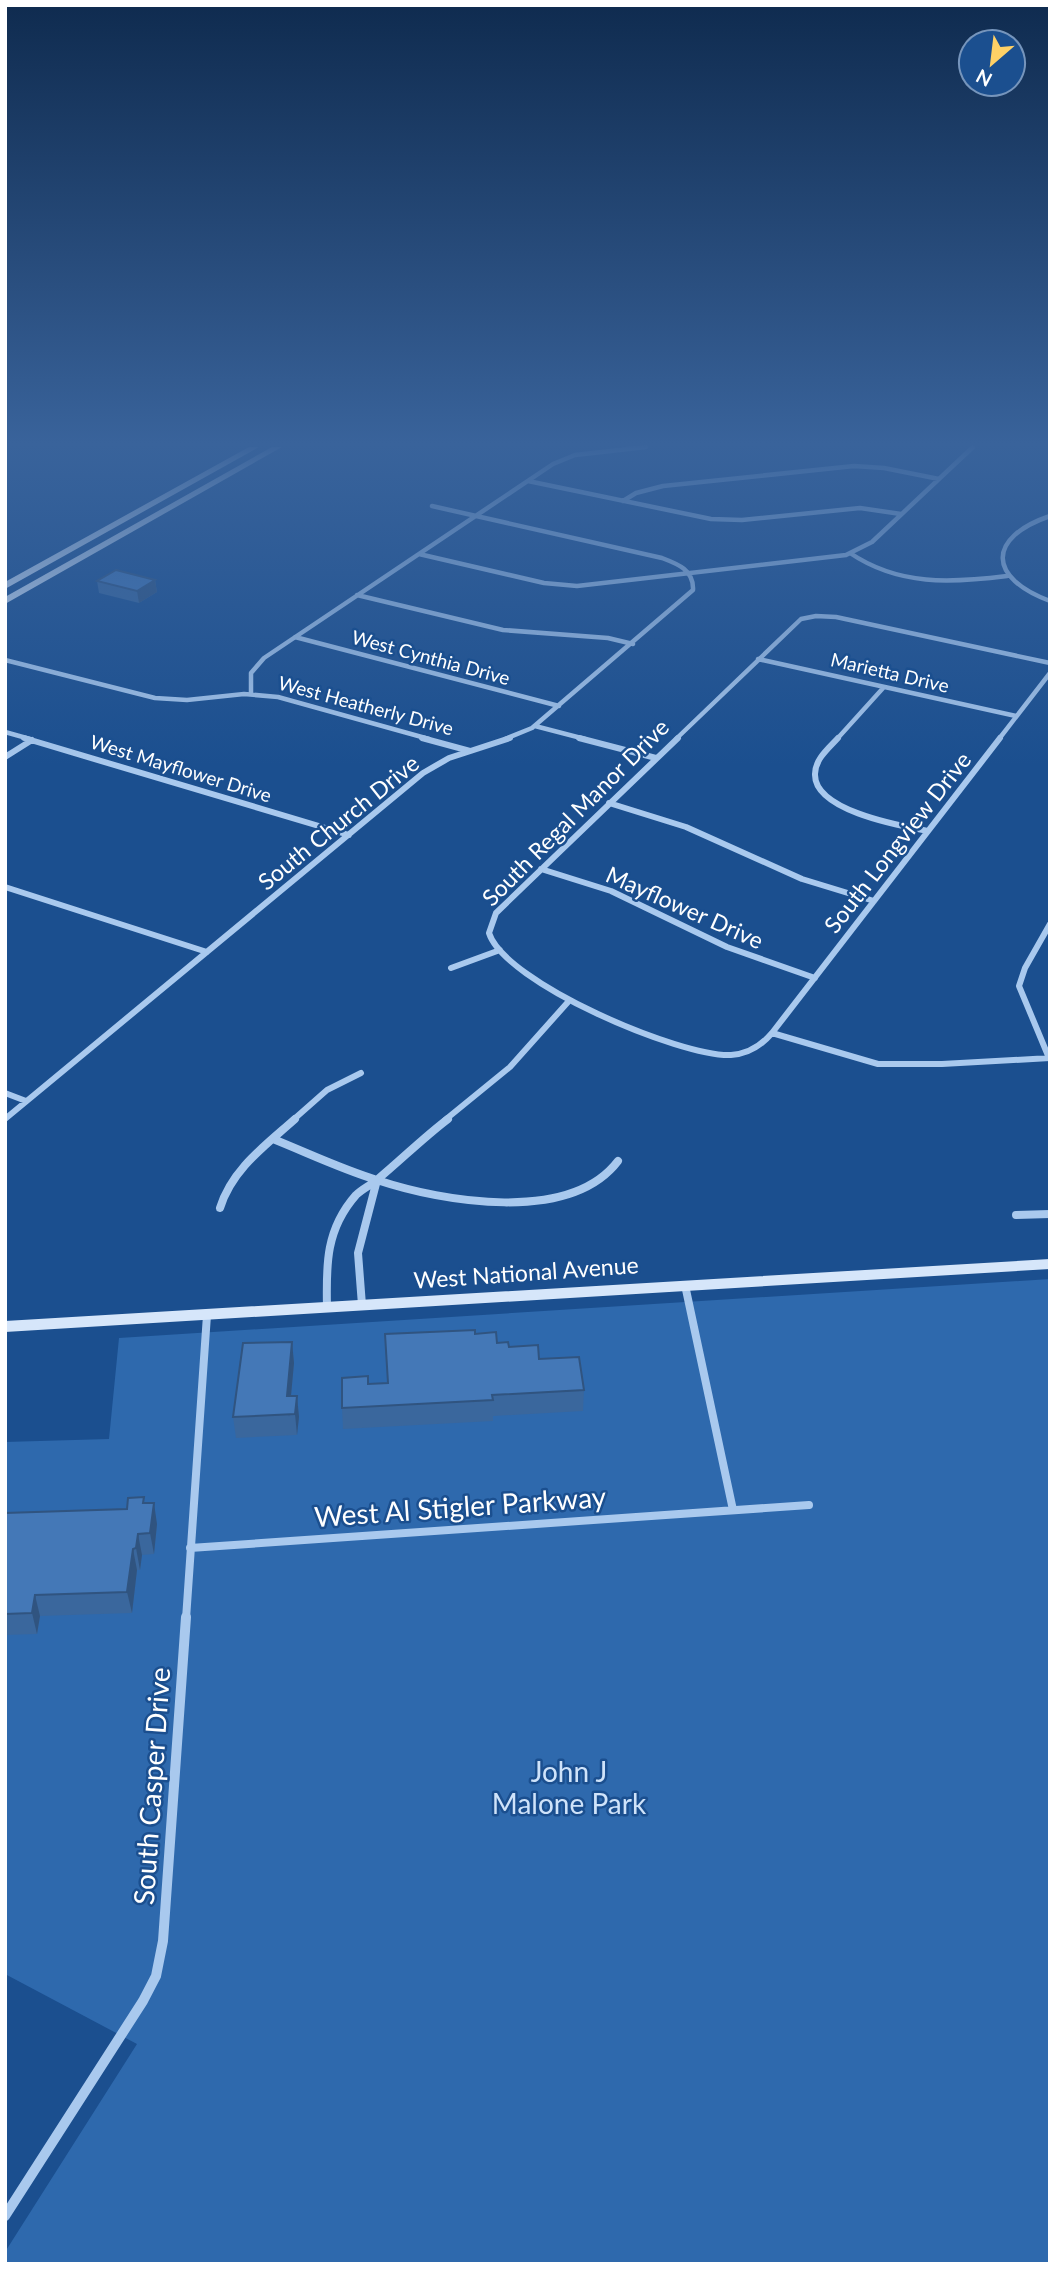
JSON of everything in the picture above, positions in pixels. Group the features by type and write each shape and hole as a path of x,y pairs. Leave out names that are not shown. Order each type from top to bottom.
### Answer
{"main road":[{"path":"5,586 65,553"},
{"path":"5,601 90,553"},
{"name":"West National Avenue","path":"5,1327 1050,1264"}],"street":[{"path":"639,553 677,564 689,574"},
{"path":"251,694 250,678 257,665 419,554 544,583 569,586 850,553 875,570 917,580 951,582 1007,576"},
{"path":"1003,553 1000,558 1007,576 1023,589 1050,601"},
{"name":"South Church Drive","path":"5,1119 432,766 504,741 535,726 690,595 694,585 689,574"},
{"path":"357,596 495,629 541,635 608,638 633,644"},
{"name":"South Regal Manor Drive","path":"500,950 489,932 491,921 541,869 797,621 811,616 836,617 1050,663"},
{"name":"West Cynthia Drive","path":"295,637 559,706"},
{"name":"Marietta Drive","path":"758,659 1016,716"},
{"name":"West Heatherly Drive","path":"5,660 155,698 187,700 251,694 289,699 470,751"},
{"name":"South Longview Drive","path":"568,1002 627,1028 716,1055 749,1052 759,1047 1050,673"},
{"path":"884,687 820,758 814,769 814,778 825,795 843,807 859,814 928,831"},
{"path":"535,726 656,758"},
{"name":"West Mayflower Drive","path":"5,732 349,835"},
{"path":"5,757 32,740"},
{"path":"609,803 686,827 802,879 874,901"},
{"name":"Mayflower Drive","path":"541,869 611,891 727,947 815,978"},
{"path":"5,887 207,952"},
{"path":"772,1033 878,1064 942,1064 1049,1058 1019,986 1025,968 1050,924"},
{"path":"327,1307 326,1261 341,1216 358,1193 377,1180 416,1143 510,1067 568,1002 500,950 451,968"},
{"path":"220,1208 233,1177 327,1090 361,1073"},
{"path":"5,1093 26,1101"},
{"path":"273,1139 377,1180 455,1198 529,1200 584,1190 600,1180 618,1161"},
{"path":"362,1305 356,1273 358,1247 364,1223 376,1199 377,1180"},
{"path":"1016,1215 1050,1214"},
{"path":"685,1285 733,1510"},
{"name":"South Casper Drive","path":"5,2216 131,2024 156,1976 163,1941 207,1315"},
{"name":"West Al Stigler Parkway","path":"190,1548 809,1505"}],"green space":[{"name":"John J Malone Park","path":"1050,1279 1050,2264 5,2264 5,2252 137,2044 5,1974 5,1442 109,1439 119,1338"}],"building":[{"path":"116,570 155,580 137,591 97,581"},
{"path":"475,1330 475,1334 496,1332 497,1343 508,1342 509,1347 538,1345 539,1359 579,1357 584,1390 492,1395 493,1400 342,1408 342,1378 368,1376 368,1384 388,1383 385,1334"},
{"path":"292,1342 287,1396 297,1396 295,1414 233,1417 243,1343"},
{"path":"144,1497 143,1503 154,1503 150,1533 138,1534 136,1548 133,1549 127,1592 35,1595 32,1613 5,1614 5,1513 127,1509 128,1498"}]}
